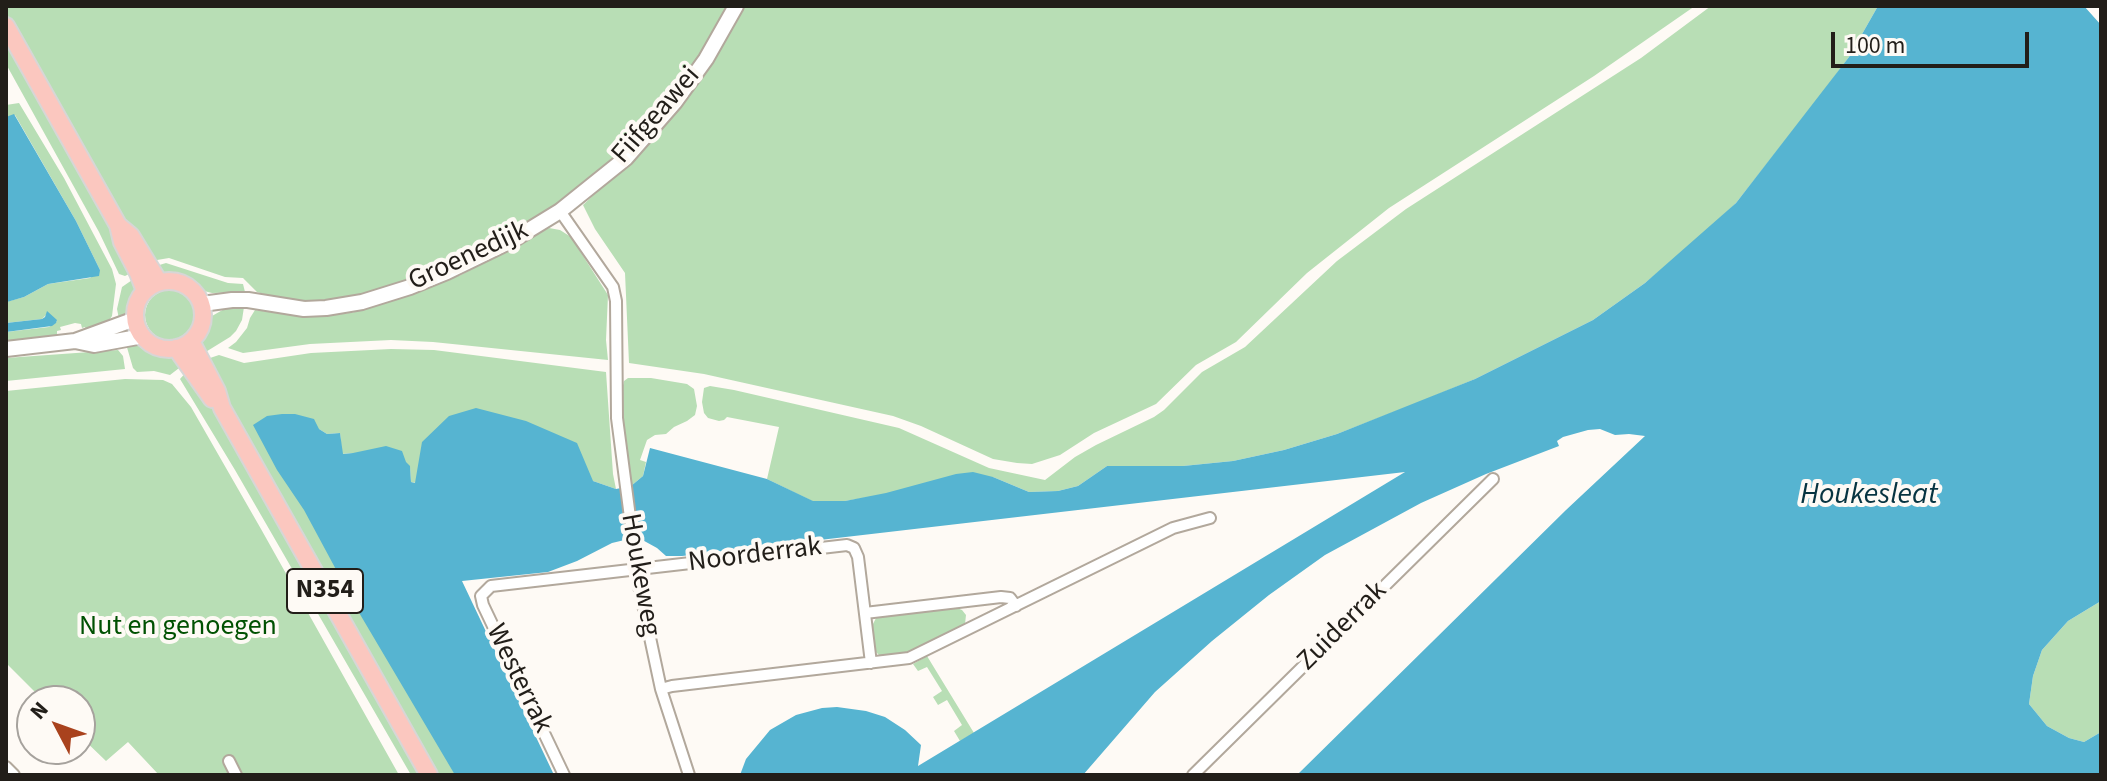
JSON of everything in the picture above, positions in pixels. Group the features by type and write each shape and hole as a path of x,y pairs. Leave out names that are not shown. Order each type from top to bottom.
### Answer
{"main road":[{"path":"6,26 118,225 122,242 145,291"},
{"path":"118,225 131,236 159,282"},
{"path":"175,280 189,286 202,304 201,328 184,345 158,347 143,336 135,319 137,303 145,291 159,282 175,280"},
{"name":"N354","path":"184,345 208,394 222,408 429,775"}],"street":[{"name":"Fiifgeawei","path":"560,211 626,158 675,102 706,59 736,6"},
{"name":"Groenedijk","path":"202,304 248,300 304,309 362,302 410,287 476,260 560,211 613,287 616,301 616,370"},
{"path":"6,349 75,341 135,319"},
{"path":"75,341 94,345 143,336"},
{"name":"Houkeweg","path":"616,370 617,418 636,569 661,689 689,775"},
{"name":"Zuiderrak","path":"1193,775 1493,479"},
{"path":"661,689 909,658 1173,528 1210,518"},
{"name":"Noorderrak","path":"636,569 847,545 854,548 858,557 871,663"},
{"name":"Westerrak","path":"564,775 481,596 491,586 636,569"},
{"path":"865,613 1001,597 1010,598 1016,606"},
{"path":"229,761 236,775"}],"green space":[{"path":"6,6 728,6 690,70 659,111 617,157 578,192 470,255 409,280 374,292 309,302 288,301 257,292 243,278 225,277 169,258 151,261 6,13"},
{"path":"743,6 1695,6 1594,76 1389,208 1307,273 1236,342 1196,365 1156,404 1094,433 1060,455 1032,464 993,459 893,416 704,374 629,363 625,273 595,229 583,205 620,170"},
{"path":"1711,6 1878,6 1849,57 1817,100 1736,203 1696,241 1593,320 1475,379 1417,403 1337,434 1284,450 1233,461 1183,466 1107,466 1078,486 1058,491 1029,492 993,477 845,501 812,501 767,479 779,427 727,417 719,421 708,418 704,413 704,388 734,390 899,428 989,468 1045,480 1075,457 1164,410 1202,372 1245,347 1337,261 1406,209 1641,58"},
{"path":"6,41 133,272 125,276 119,274 6,64"},
{"path":"19,103 64,178 112,269 116,284 112,316 108,322 86,330 75,323 60,327 57,335 6,342 6,332 49,327 57,321 46,315 42,319 6,323 6,302 24,297 48,284 90,278 100,270 76,221 15,115 6,117 6,105"},
{"path":"549,228 571,237 608,295 608,360 391,340 310,344 243,353 228,348 247,328 255,310 307,317 355,312 461,275"},
{"path":"166,263 228,283 243,284 245,292 204,291 156,266"},
{"path":"135,278 137,286 134,296 128,311 119,319 117,309 122,287"},
{"path":"170,290 188,297 195,315 188,333 170,340 152,333 145,315 152,297"},
{"path":"244,307 236,331 204,353 202,342 212,316 226,308"},
{"path":"133,343 174,357 183,365 170,375 154,371 137,372 126,344"},
{"path":"118,350 123,356 125,369 6,381 6,358"},
{"path":"434,350 606,372 616,489 593,481 411,482 410,467 353,453 342,454 340,433 327,434 319,429 484,775 438,775 227,402 207,359 219,355 244,363 311,353"},
{"path":"188,370 250,469 421,775 411,775 180,379"},
{"path":"628,378 687,384 694,389 697,406 695,415 687,421 666,434 647,440 640,460 646,462 643,476 631,486 622,390"},
{"name":"Nut en genoegen","path":"125,379 163,380 172,384 191,407 399,775 159,775 128,742 106,761 96,751 96,685 28,685 6,663 6,391"},
{"path":"2101,601 2101,732 2084,742 2047,726 2029,704 2033,676 2042,650 2068,621"},
{"path":"957,608 966,615 961,628 912,652 883,656 874,650 871,628 876,618"},
{"path":"927,656 974,733 960,741 954,731 962,725 947,700 938,705 933,697 942,691 927,667 918,671 913,664"}],"water":[{"name":"Houkesleat","path":"1878,6 2084,6 2101,25 2101,601 2068,621 2042,650 2033,676 2029,704 2047,726 2069,738 2084,742 2101,732 2101,775 1297,775 1645,436 1615,435 1600,429 1563,437 1557,441 1559,446 1421,503 1325,555 1269,595 1155,692 1083,775 740,775 746,759 770,730 796,715 837,707 885,717 905,730 921,745 918,766 1405,472 682,556 666,556 637,537 612,543 548,572 462,581 554,775 455,775 253,425 267,416 282,414 314,419 319,429 327,434 340,433 343,454 386,446 402,451 410,466 411,482 415,483 422,442 449,416 476,408 526,421 577,443 593,481 616,489 631,486 643,476 650,448 767,479 813,501 845,501 973,472 1029,492 1058,491 1078,486 1107,466 1183,466 1233,461 1284,450 1337,434 1475,379 1593,320 1645,283 1736,203 1849,57"},
{"path":"14,114 76,221 100,270 99,276 48,284 7,302 6,117"},
{"path":"47,311 57,320 52,326 6,332 6,323 42,319"}]}
